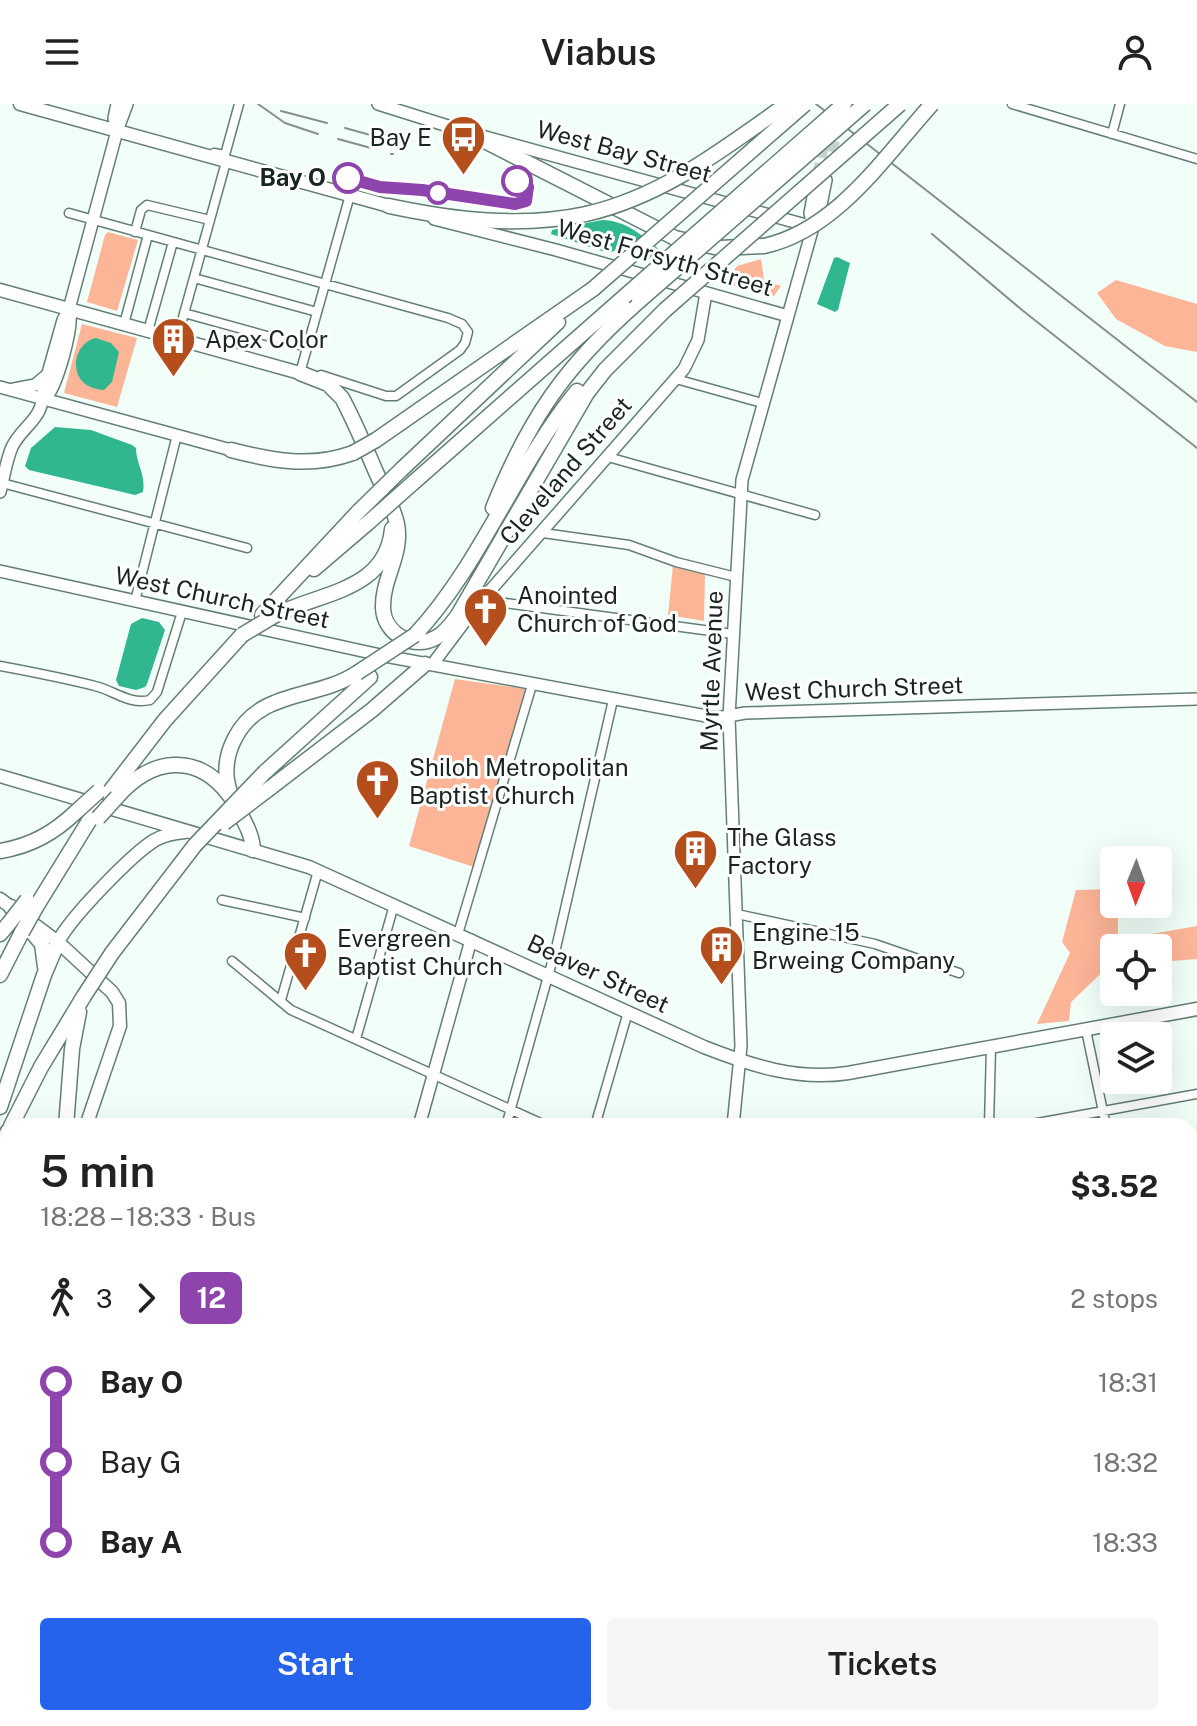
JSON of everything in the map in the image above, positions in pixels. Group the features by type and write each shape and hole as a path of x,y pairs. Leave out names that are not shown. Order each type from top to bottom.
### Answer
{"highway":[{"path":"389,206 506,223 549,221 586,214 637,199 677,180 787,104"},
{"path":"7,909 32,903 95,817 108,794 192,688 364,517 402,469 593,289 805,104"},
{"path":"364,517 414,482 865,104"},
{"path":"17,1118 41,1067 84,996 112,953 185,858 195,839 364,675 415,635 448,595 548,431 572,398 608,358 900,104"},
{"path":"467,132 675,238 726,249 764,246 797,235 836,210 932,104"},
{"path":"470,560 513,460 546,400 589,347 632,299 842,106"},
{"path":"231,450 296,463 323,461 353,453 593,289"},
{"path":"300,373 321,381 338,393 396,521 399,540 397,557 384,595 384,617 390,630 415,642 429,641 441,635 458,615 587,393 605,370 665,310"},
{"path":"267,616 354,585 371,574 384,557 391,537 392,519 387,497"},
{"path":"195,839 270,788 428,664"},
{"path":"253,850 250,833 228,786 226,765 230,748 246,720 272,701 323,690 364,675"},
{"path":"0,851 43,838 77,811 148,770 179,765 210,775 239,810"},
{"path":"0,975 22,932 32,903 95,817"},
{"path":"0,934 7,909"},
{"path":"7,909 42,944 46,957 44,975"},
{"path":"0,1107 58,942"},
{"path":"67,1118 73,1041 84,996"}],"main road":[{"name":"West Forsyth Street","path":"20,104 189,151 225,158 389,206"},
{"path":"0,290 300,373"},
{"name":"Beaver Street","path":"0,776 195,839 253,850 318,871 740,1062 800,1075 828,1076 1197,1009"},
{"path":"58,942 80,912 151,843 172,833 195,839"},
{"path":"7,909 58,942 112,992 121,1011 120,1026 89,1118"}],"street":[{"path":"117,104 114,118 117,131"},
{"path":"127,104 48,373 44,399 33,423 12,446 1,486 247,548"},
{"path":"177,339 239,104"},
{"name":"West Bay Street","path":"378,104 467,132 813,227"},
{"path":"1012,104 1197,159"},
{"path":"1112,134 1120,104"},
{"name":"Myrtle Avenue","path":"734,1118 740,1062 729,717 741,494 746,459 819,215 822,177"},
{"path":"69,213 135,232 148,235 325,284 453,320 462,324 468,332 460,350 396,396 363,389 335,378 300,373 307,347 325,284 350,195"},
{"path":"135,232 141,210 147,205 210,220"},
{"name":"West Forsyth Street","path":"389,206 788,316"},
{"path":"124,324 148,235"},
{"path":"148,331 173,242"},
{"path":"194,278 317,312"},
{"name":"Cleveland Street","path":"428,664 676,379 698,340 706,293"},
{"path":"44,399 51,394 62,358 71,322 69,309"},
{"path":"184,313 307,347"},
{"path":"3,388 31,387 48,373"},
{"path":"676,379 762,403"},
{"path":"3,388 231,450"},
{"path":"135,601 177,435"},
{"path":"608,457 815,515"},
{"path":"543,533 629,545 676,562 736,577"},
{"name":"West Church Street","path":"0,571 428,664 717,718 760,713 1197,699"},
{"path":"483,600 733,634"},
{"path":"0,666 100,687 129,699 150,700 157,692 182,612"},
{"path":"458,934 532,685"},
{"path":"508,1118 549,976 613,700"},
{"path":"281,1000 318,871"},
{"path":"222,900 305,918"},
{"path":"356,1039 394,905"},
{"path":"737,914 875,944 959,973"},
{"path":"421,1118 471,940"},
{"path":"232,961 291,1010 530,1118"},
{"path":"597,1118 628,1012"},
{"path":"1086,1030 1104,1118"},
{"path":"989,1118 991,1047"},
{"path":"1065,1118 1197,1094"}],"shaded area":[{"path":"602,220 627,226 661,251 652,260 639,256 624,242 608,253 551,234 552,230"},
{"path":"108,232 138,240 117,311 87,302"},
{"path":"837,257 850,263 835,312 817,304"},
{"path":"761,259 764,280 781,286 774,296 725,283 737,266"},
{"path":"1116,280 1197,304 1197,352 1165,346 1116,319 1097,293"},
{"path":"82,324 137,338 117,407 64,393"},
{"path":"96,338 111,343 119,352 112,382 104,390 83,382 76,365 81,348"},
{"path":"55,427 91,430 132,445 136,448 143,492 135,495 29,470 25,466 31,448"},
{"path":"673,565 705,574 704,621 668,615"},
{"path":"142,618 159,622 165,630 147,684 136,690 119,686 116,680 131,624"},
{"path":"455,679 527,689 474,867 409,846"},
{"path":"1100,889 1100,918 1118,918 1118,934 1100,934 1100,974 1071,1002 1069,1021 1037,1024 1070,953 1062,942 1076,890"},
{"path":"1197,926 1197,959 1172,961 1172,934 1152,934"}],"tunnel":[{"path":"829,168 837,126"},
{"path":"818,174 825,136"}],"railway":[{"path":"258,104 285,123 318,134"},
{"path":"816,104 1197,402"},
{"path":"281,111 327,123"},
{"path":"345,128 374,136"},
{"path":"338,139 371,148"},
{"path":"932,234 1022,310 1197,448"}],"bus line":[{"name":"12","path":"348,178 380,187 515,204 523,203 529,195 528,187 517,181"}],"place":[{"name":"Bay E","path":"463,177"},
{"name":"Bay O","path":"348,178"},
{"name":"Apex Color","path":"174,379"},
{"name":"Anointed Church of God","path":"486,649"},
{"name":"Shiloh Metropolitan Baptist Church","path":"378,821"},
{"name":"The Glass Factory","path":"696,891"},
{"name":"Engine 15 Brweing Company","path":"721,986"},
{"name":"Evergreen Baptist Church","path":"306,992"}]}
